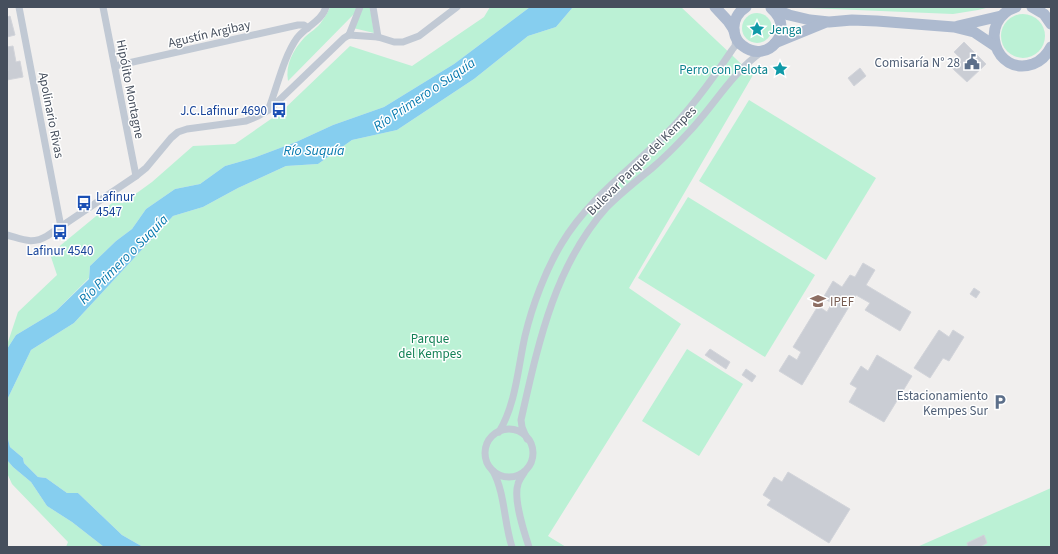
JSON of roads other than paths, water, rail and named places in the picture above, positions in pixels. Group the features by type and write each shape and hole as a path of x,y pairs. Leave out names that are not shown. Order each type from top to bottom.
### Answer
{"main road":[{"path":"715,7 728,21 740,44 747,49 756,51 764,50 775,43 809,28 828,22"},
{"path":"735,34 734,22 737,16 746,7"},
{"path":"995,46 995,27 1005,12 1016,7"},
{"path":"1032,7 1044,14 1051,24"},
{"path":"770,8 799,18 828,22 852,20 954,27 974,32 995,46 1004,59 1020,66 1031,65 1047,58 1051,47"},
{"path":"770,8 779,17 781,25 780,33 775,43"},
{"path":"954,27 987,21 1001,16"}],"street":[{"name":"Apolinario Rivas","path":"19,7 61,227"},
{"name":"Hipólito Montagne","path":"103,7 136,176"},
{"path":"269,110 290,50 298,37 322,15 326,7"},
{"path":"349,35 360,7"},
{"path":"373,7 378,37"},
{"path":"7,235 27,240 39,241 136,176 146,168 171,138 178,132 187,129 246,121 269,110 344,38 349,35 378,37 394,42 412,40 457,7"},
{"name":"Agustín Argibay","path":"115,66 298,25 304,25 308,28"},
{"name":"Bulevar Parque del Kempes","path":"499,432 506,419 512,400 530,318 548,271 562,241 593,202 662,138 692,106 732,50 736,42 735,34"},
{"name":"Bulevar Parque del Kempes","path":"527,438 522,427 521,420 535,359 559,282 576,250 594,222 607,207 662,159 688,133 744,66 764,50"},
{"path":"525,471 512,477 499,475 493,471 485,458 485,450 492,436 506,430 514,430 521,433 531,444 532,451 529,465 518,483 516,492 522,526 529,547"},
{"path":"493,471 500,490 512,547"}],"water":[{"name":"Río Suquía","path":"530,7 573,7 556,27 528,36 474,79 397,130 352,140 318,164 286,166 238,188 203,207 173,216 74,323 31,350 7,400 7,349 16,335 56,311 89,279 90,266 116,241 132,229 146,209 175,189 200,184 225,166 253,158 296,142 333,125 384,107 454,64"},
{"path":"7,435 10,447 23,458 24,463 38,477 46,478 67,493 78,493 122,535 143,547 104,547 72,522 47,506 31,482 7,460"}],"place":[{"name":"Jenga","path":"757,29"},
{"name":"Comisaría N° 28","path":"972,62"},
{"name":"Perro con Pelota","path":"780,69"},
{"name":"J.C.Lafinur 4690","path":"279,110"},
{"name":"Lafinur 4547","path":"84,203"},
{"name":"Lafinur 4540","path":"60,232"},
{"name":"IPEF","path":"818,301"},
{"name":"Estacionamiento Kempes Sur","path":"1000,402"}],"water label":[{"name":"Río Primero o Suquía","path":"424,94"},
{"name":"Río Primero o Suquía","path":"123,259"}],"park label":[{"name":"Parque del Kempes","path":"430,346"}]}
